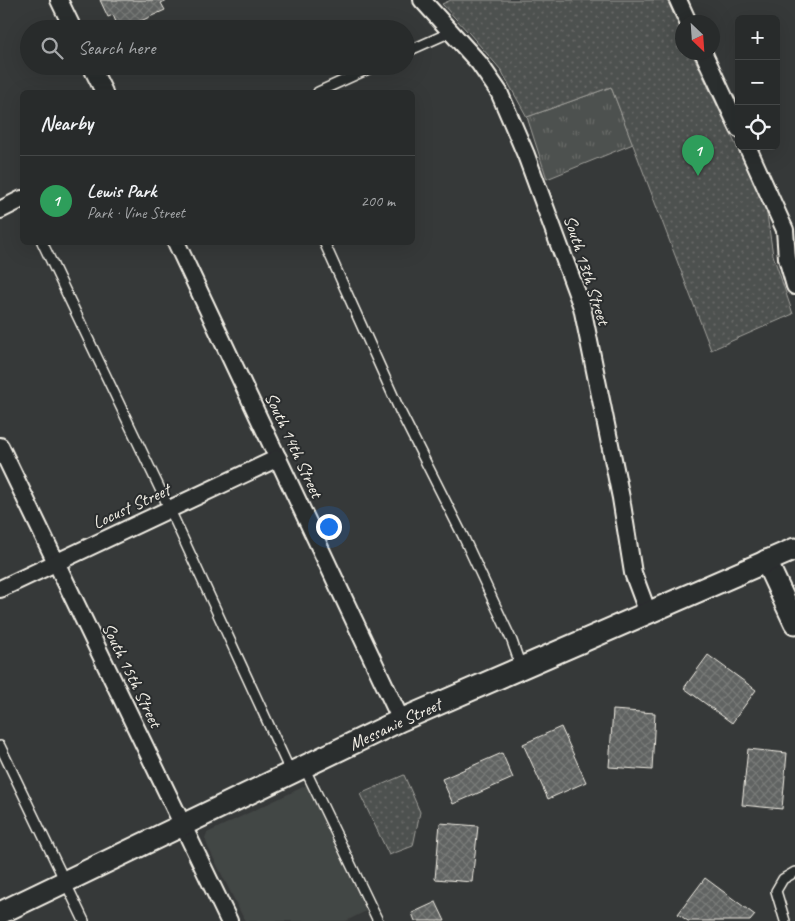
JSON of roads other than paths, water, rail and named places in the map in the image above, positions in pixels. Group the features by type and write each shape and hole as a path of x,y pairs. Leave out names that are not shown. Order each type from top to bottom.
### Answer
{"street":[{"path":"59,0 69,20"},
{"name":"South 13th Street","path":"422,0 479,63 499,92 526,155 582,307 621,498 633,573 648,613"},
{"path":"678,0 685,15"},
{"path":"706,60 735,121"},
{"path":"96,75 103,90"},
{"path":"749,150 789,220 785,230 786,258 795,286"},
{"path":"0,210 20,201"},
{"name":"South 14th Street","path":"177,245 401,720"},
{"name":"South 15th Street","path":"0,446 229,921"},
{"name":"Locust Street","path":"0,589 278,458"},
{"name":"Messanie Street","path":"0,913 401,720 795,549"},
{"path":"766,561 795,623"}],"lane":[{"path":"415,48 451,32"},
{"path":"322,90 356,75"},
{"path":"43,245 297,770 378,921"},
{"path":"325,245 400,411 463,536 512,641 521,667"},
{"path":"0,746 84,921"},
{"path":"785,921 776,892 782,879 795,872"}],"place":[{"name":"Lewis Park","path":"698,176"}]}
